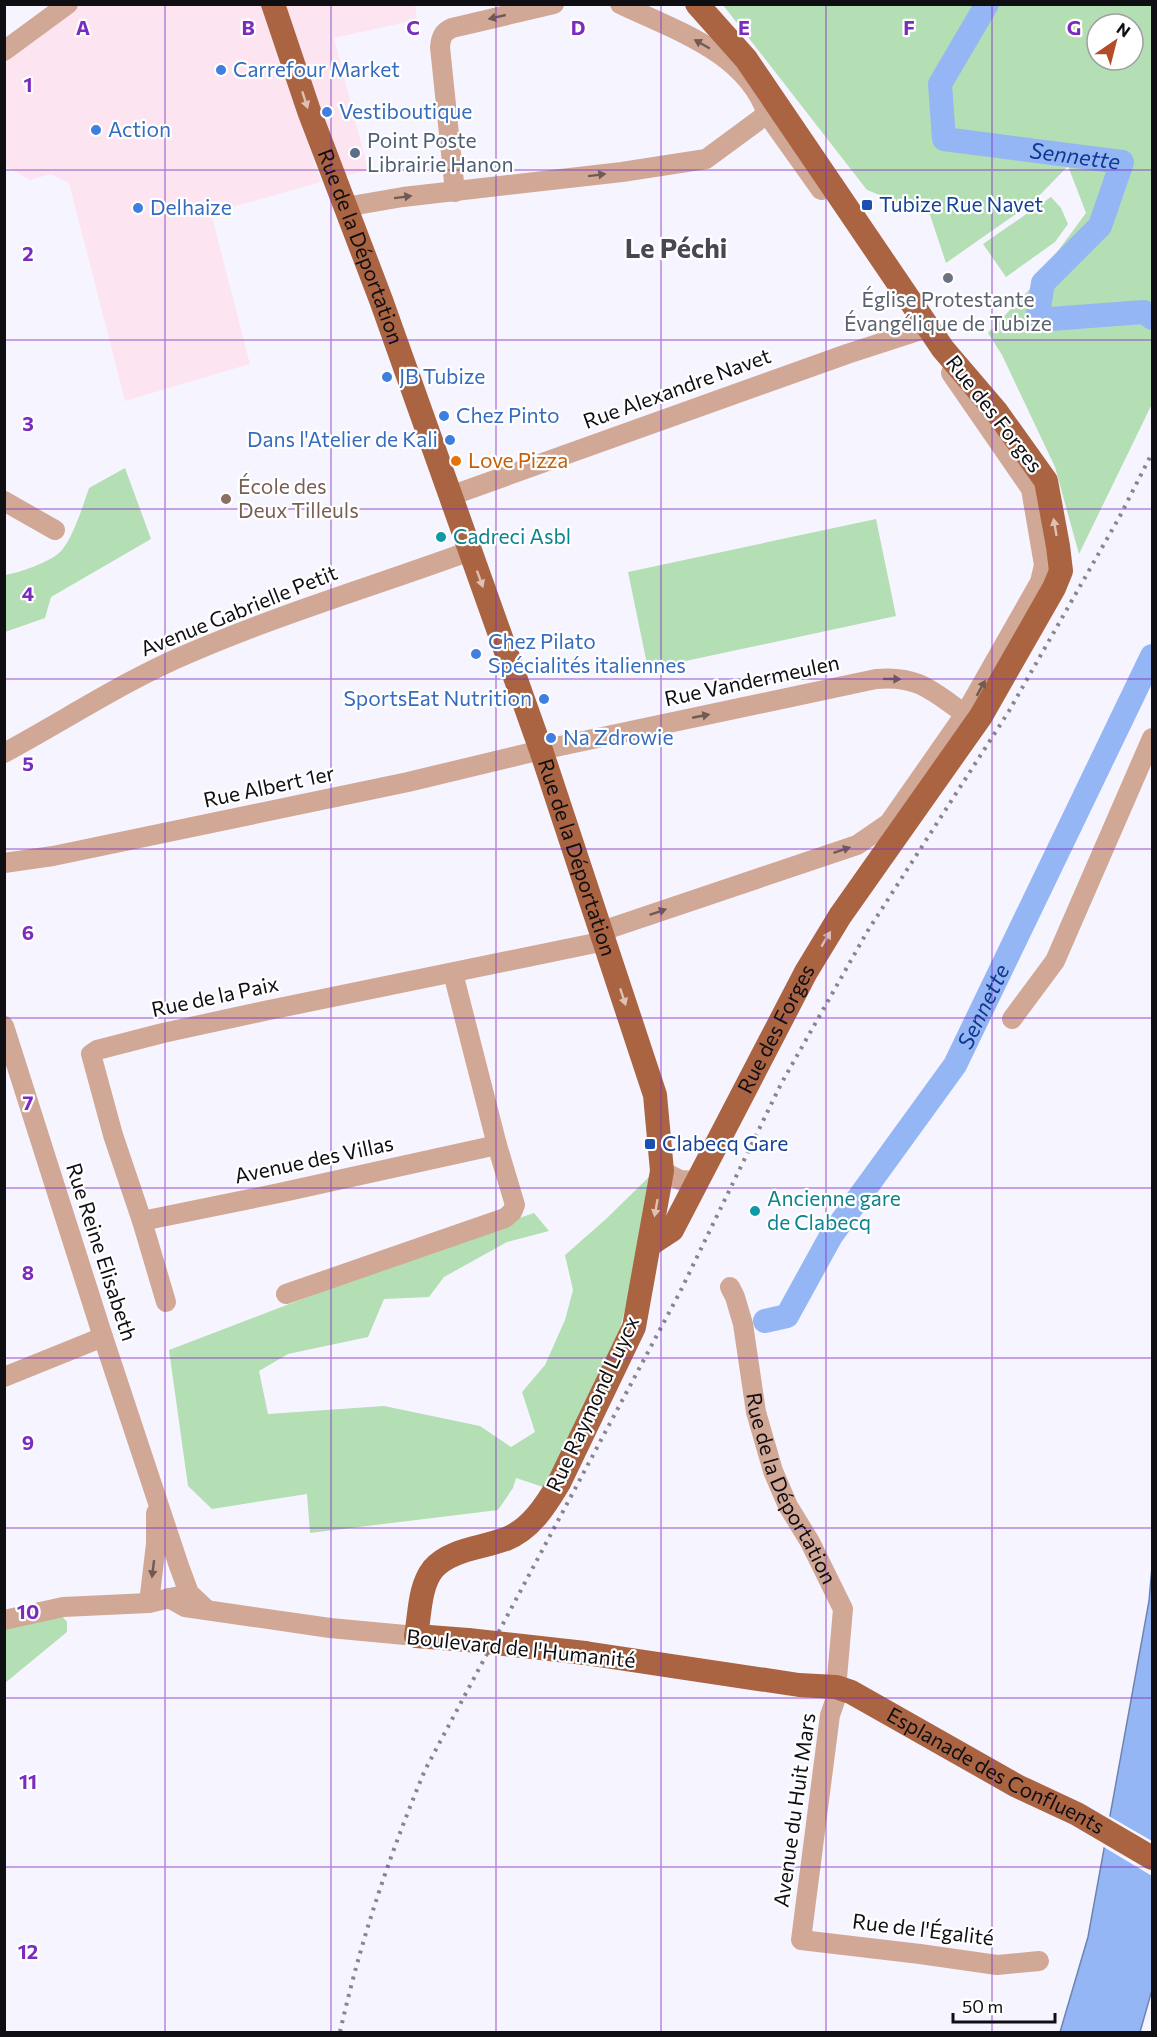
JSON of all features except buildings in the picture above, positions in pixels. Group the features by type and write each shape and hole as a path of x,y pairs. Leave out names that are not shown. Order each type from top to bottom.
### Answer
{"main road":[{"name":"Rue de la Déportation","path":"273,4 309,111 381,300 541,750 604,936 655,1095 662,1171"},
{"name":"Rue des Forges","path":"649,1245 672,1230 806,972 840,916 981,716 1054,588 1061,571 1047,481 996,411 943,349 747,70 697,4"},
{"name":"Rue Raymond Luycx","path":"416,1636 423,1590 434,1568 446,1559 472,1548 507,1539 522,1529 540,1512 559,1483 634,1327 662,1171"},
{"name":"Boulevard de l'Humanité","path":"416,1636 585,1653 776,1682 836,1687"},
{"name":"Esplanade des Confluents","path":"836,1687 851,1692 1017,1786 1077,1814 1152,1858"}],"street":[{"path":"4,51 68,4"},
{"path":"455,192 441,38 445,31 452,28 554,4"},
{"name":"Rue des Forges","path":"604,936 857,845 889,824 965,714 1040,582 1044,564 1031,489 767,114 747,70 733,64 703,44 620,4"},
{"path":"345,207 403,197 622,172 706,159 767,114"},
{"name":"Rue Alexandre Navet","path":"450,496 847,354 921,330"},
{"path":"4,501 55,530"},
{"name":"Avenue Gabrielle Petit","path":"4,753 140,677 190,652 307,607 470,551"},
{"name":"Rue Vandermeulen","path":"541,750 876,679 895,677 911,680 965,714"},
{"path":"1012,1019 1055,961 1152,738"},
{"name":"Rue Albert 1er","path":"4,863 53,856 386,787 541,750"},
{"path":"887,850 889,824"},
{"name":"Rue de la Paix","path":"166,1302 113,1135 91,1054 97,1050 163,1033 453,973 604,936"},
{"path":"286,1294 505,1218 512,1212 515,1205 496,1145 453,973"},
{"name":"Rue Reine Elisabeth","path":"4,1026 103,1338 189,1593"},
{"name":"Avenue des Villas","path":"142,1221 496,1145"},
{"path":"662,1171 680,1180 698,1181"},
{"name":"Rue de la Déportation","path":"730,1287 739,1307 756,1412 773,1471 788,1506 810,1542 843,1609 836,1687"},
{"path":"4,1377 103,1338"},
{"name":"Rue Reine Elisabeth","path":"149,1603 156,1544 156,1492"},
{"path":"4,1620 63,1607 149,1603 189,1593 206,1610"},
{"name":"Boulevard de l'Humanité","path":"169,1598 185,1607 330,1628 416,1636"},
{"name":"Avenue du Huit Mars","path":"801,1940 830,1715 835,1701 836,1687"},
{"name":"Rue de l'Égalité","path":"801,1940 997,1965 1039,1960"}],"shaded area":[{"path":"75,5 262,5 321,182 211,213 250,364 125,401 69,183 51,174 30,180 5,166 4,55"},
{"path":"286,5 415,5 417,20 334,38 368,170 345,176 299,51"}],"green space":[{"path":"723,5 1152,5 1152,404 1079,554 1055,467 1002,355 988,333 1029,290 1086,213 1068,166 1033,202 946,263 930,215 867,190"},
{"path":"1051,197 1061,208 1068,224 1055,242 1006,277 983,244"},
{"path":"125,468 151,539 51,597 45,618 5,632 5,575 49,560 60,552 73,531 89,488"},
{"path":"876,519 896,616 648,669 628,572"},
{"path":"654,1172 630,1290 615,1348 546,1488 516,1478 513,1488 498,1510 310,1533 307,1494 212,1509 188,1486 169,1350 478,1232 534,1213 549,1231 507,1242 444,1277 429,1297 384,1299 368,1337 288,1354 259,1371 268,1414 384,1406 480,1426 511,1447 535,1432 522,1392 545,1365 565,1320 573,1290 565,1255"},
{"path":"61,1615 67,1622 67,1632 5,1683 4,1626"}],"water":[{"path":"1152,1567 1152,1990 1140,2032 1060,2032 1088,1937 1149,1601"}],"pier":[{"path":"1107,1815 1152,1841 1152,1876 1102,1846"}],"waterway":[{"name":"Sennette","path":"987,4 940,84 944,139 1122,162 1100,226 1043,283 1037,320 1144,312 1152,318"},
{"name":"Sennette","path":"765,1321 787,1316 831,1236 955,1065 1152,656"}],"railway":[{"path":"340,2032 376,1900 425,1770 680,1292 781,1084 867,932 1009,711 1120,516 1152,453"}],"place":[{"name":"Carrefour Market","path":"221,70"},
{"name":"Vestiboutique","path":"327,112"},
{"name":"Action","path":"96,130"},
{"name":"Point Poste Librairie Hanon","path":"355,153"},
{"name":"Tubize Rue Navet","path":"867,205"},
{"name":"Delhaize","path":"138,208"},
{"name":"Église Protestante Évangélique de Tubize","path":"948,278"},
{"name":"JB Tubize","path":"387,377"},
{"name":"Chez Pinto","path":"444,416"},
{"name":"Dans l'Atelier de Kali","path":"450,440"},
{"name":"Love Pizza","path":"456,461"},
{"name":"École des Deux Tilleuls","path":"226,499"},
{"name":"Cadreci Asbl","path":"441,537"},
{"name":"Chez Pilato Spécialités italiennes","path":"476,654"},
{"name":"SportsEat Nutrition","path":"544,699"},
{"name":"Na Zdrowie","path":"551,738"},
{"name":"Clabecq Gare","path":"650,1144"},
{"name":"Ancienne gare de Clabecq","path":"755,1211"}],"district":[{"name":"Le Péchi","path":"676,249"}]}
